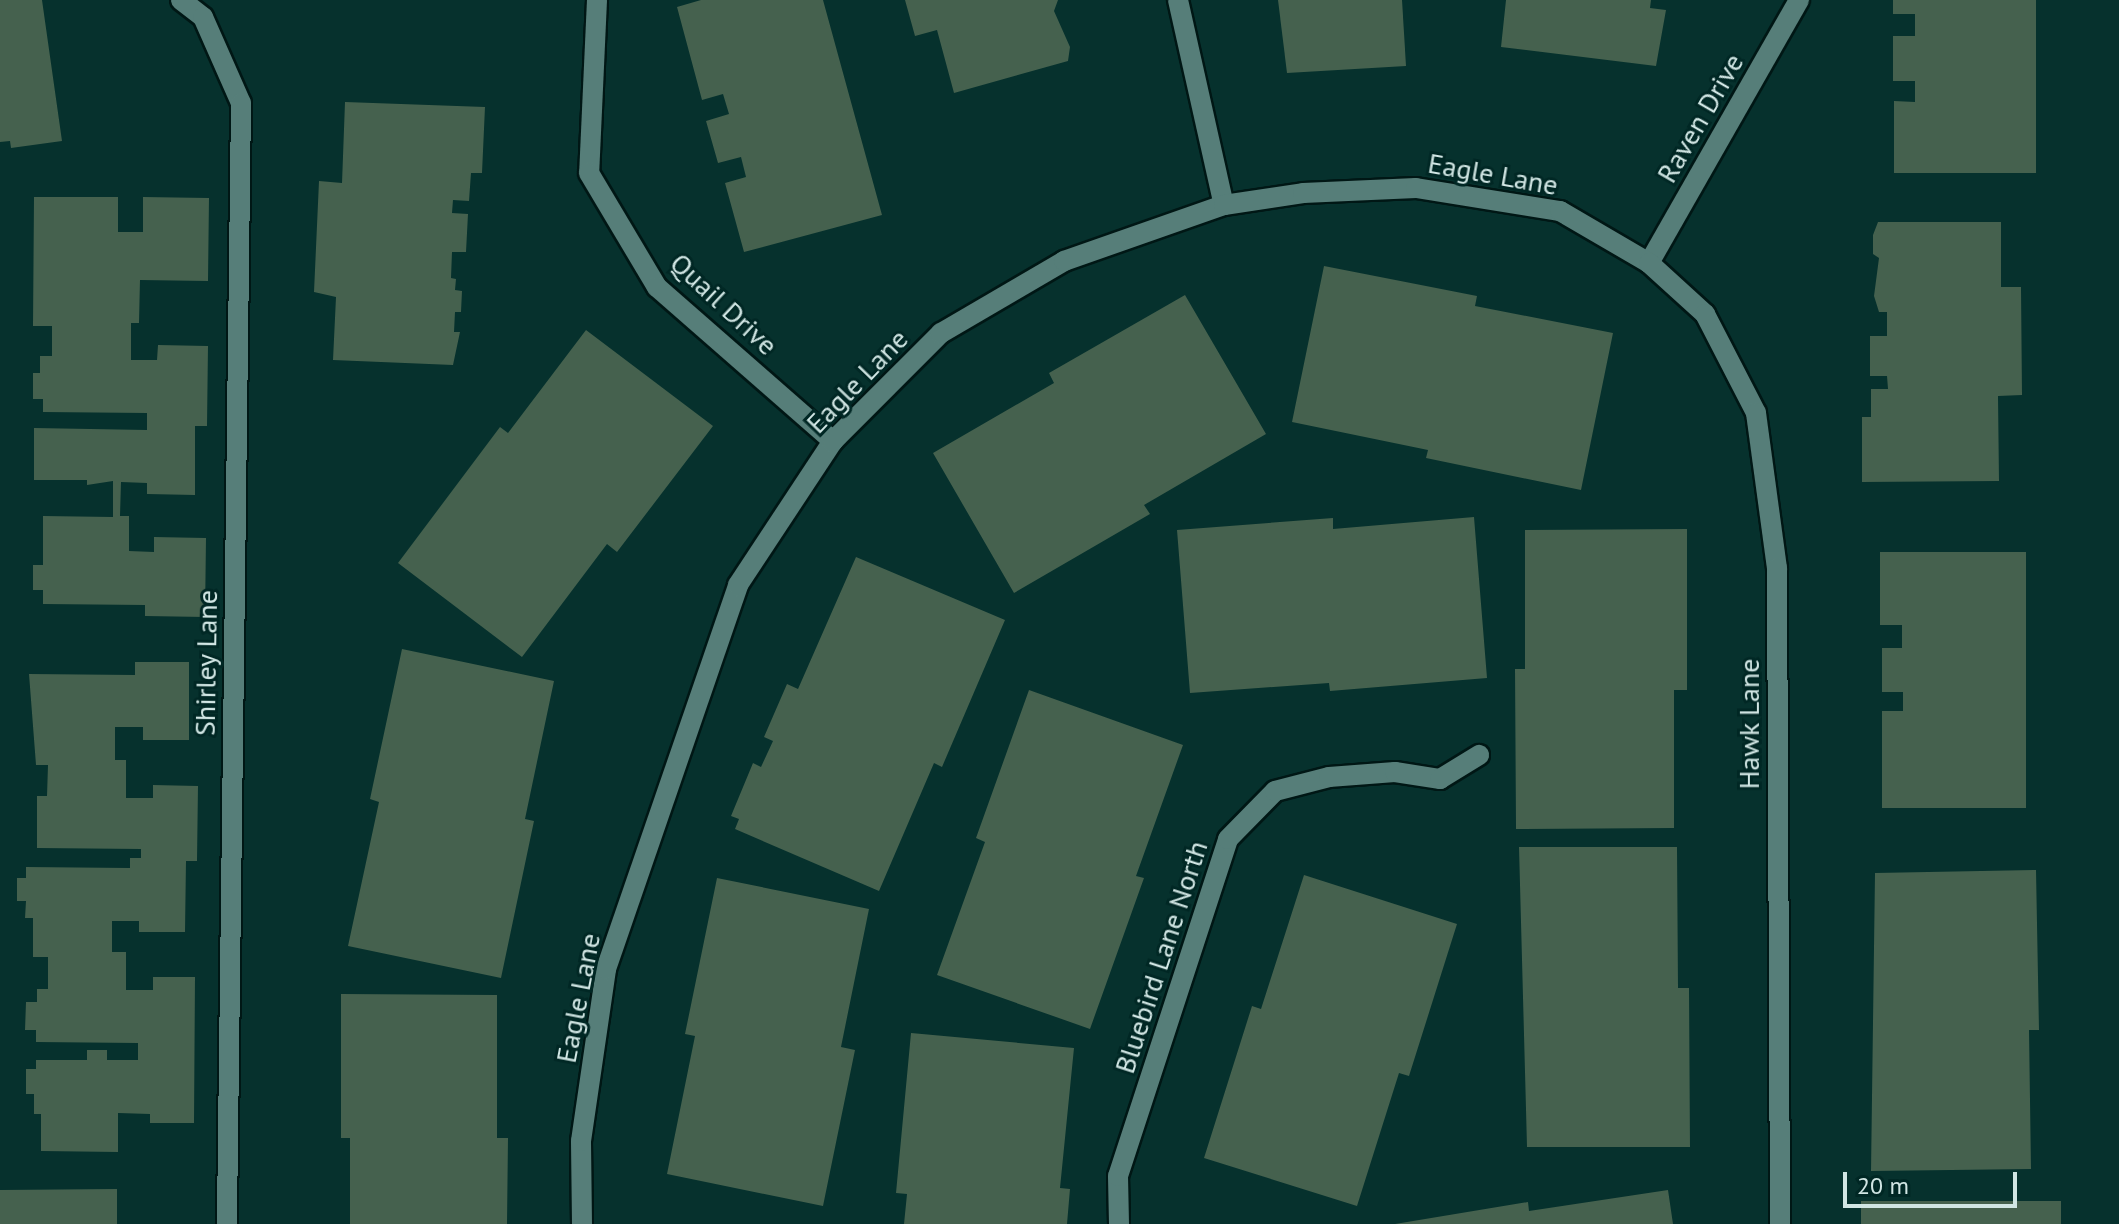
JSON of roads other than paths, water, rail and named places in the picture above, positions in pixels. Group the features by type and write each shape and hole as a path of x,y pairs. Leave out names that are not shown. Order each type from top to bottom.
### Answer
{"street":[{"name":"Shirley Lane","path":"181,0 203,17 241,103 227,1224"},
{"name":"Quail Drive","path":"597,0 589,173 657,287 833,441"},
{"path":"1178,0 1224,205"},
{"name":"Raven Drive","path":"1649,263 1799,0"},
{"name":"Eagle Lane","path":"582,1224 581,1141 606,969 738,585 833,441 941,333 1064,261 1224,205 1303,193 1416,188 1560,211 1649,263"},
{"name":"Hawk Lane","path":"1649,263 1705,314 1756,413 1777,568 1780,1224"},
{"name":"Bluebird Lane North","path":"1119,1224 1118,1176 1228,839 1275,791 1329,777 1395,772 1440,779 1479,755"}]}
